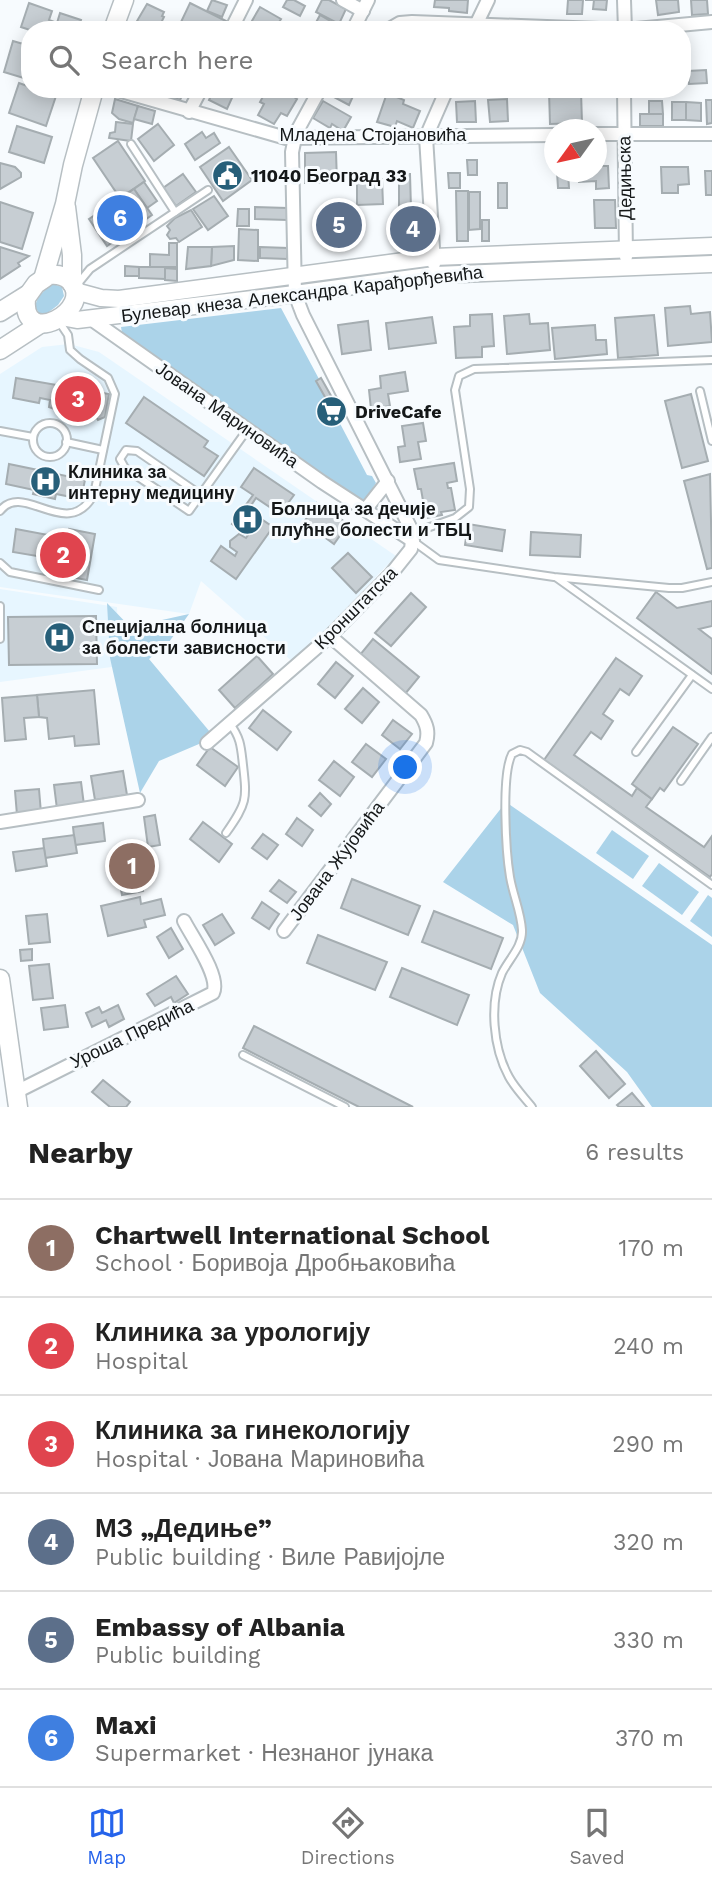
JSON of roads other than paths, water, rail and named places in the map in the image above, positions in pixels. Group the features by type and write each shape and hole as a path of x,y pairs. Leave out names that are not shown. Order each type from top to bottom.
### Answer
{"main road":[{"path":"116,21 124,0"},
{"path":"0,312 27,295 43,279 92,98"},
{"path":"0,350 53,320 71,305 74,288 73,263 65,204"},
{"path":"43,279 58,275 66,278 74,288"},
{"path":"27,295 28,313 34,321 53,320"},
{"path":"0,979 17,1099"}],"street":[{"path":"236,21 246,0"},
{"path":"343,0 365,5 357,21"},
{"path":"478,21 488,0"},
{"path":"625,0 625,21"},
{"path":"691,24 712,22"},
{"name":"Младена Стојановића","path":"143,98 257,131 294,138 544,135"},
{"path":"189,112 196,98"},
{"path":"315,98 294,138 295,294 413,537"},
{"path":"435,275 426,136 443,98"},
{"name":"Дедињска","path":"624,98 626,266"},
{"path":"607,134 712,134"},
{"name":"Булевар кнеза Александра Карађорђевића","path":"74,288 107,299 119,299 434,257 712,246"},
{"name":"Булевар кнеза Александра Карађорђевића","path":"53,320 77,320 435,275 712,264"},
{"name":"Јована Мариновића","path":"91,318 247,430 365,510 413,537"},
{"path":"365,510 388,481"},
{"name":"Кронштатска","path":"208,743 330,636 407,556 413,537"},
{"name":"Јована Жујовића","path":"284,931 428,737 426,723 421,715 330,636"},
{"path":"0,822 138,800"},
{"name":"Уроша Предића","path":"17,1099 213,993 216,988 214,976 184,921"}],"lane":[{"path":"131,144 176,212"},
{"path":"74,288 90,269 208,190"},
{"path":"0,511 7,503 17,502 69,515 88,506 94,494 115,394 113,385 108,378 74,354 70,349 68,335 53,320"},
{"path":"712,360 474,369 459,376 455,390 470,489 469,507 455,518 413,537 439,560 554,577 669,588 692,587 712,582"},
{"path":"700,391 712,442"},
{"path":"50,423 64,431 66,442 61,452 47,456 35,447 33,437 39,427 50,423"},
{"path":"201,495 137,451 126,450 122,454 120,459 125,468 190,512 247,430"},
{"path":"0,431 33,437"},
{"path":"66,442 103,450"},
{"path":"0,563 10,572 99,590"},
{"path":"554,577 712,689"},
{"path":"0,607 0,639"},
{"path":"636,752 692,675"},
{"path":"226,833 238,816 247,790 241,742 230,724"},
{"path":"681,781 712,737"},
{"path":"531,1107 511,1082 505,1069 500,1054 494,1006 496,989 522,937 507,844 507,781 512,754 520,750 527,752 712,885"},
{"path":"243,1055 345,1107"}],"place":[{"name":"11040 Београд 33","path":"228,176"},
{"name":"Maxi","path":"120,218"},
{"name":"Embassy of Albania","path":"339,225"},
{"name":"МЗ „Дедиње”","path":"413,229"},
{"name":"Клиника за гинекологију","path":"78,399"},
{"name":"DriveCafe","path":"332,412"},
{"name":"Клиника за интерну медицину","path":"45,482"},
{"name":"Болница за дечије плућне болести и ТБЦ","path":"248,519"},
{"name":"Клиника за урологију","path":"63,555"},
{"name":"Специјална болница за болести зависности","path":"59,637"},
{"name":"Chartwell International School","path":"132,866"}]}
